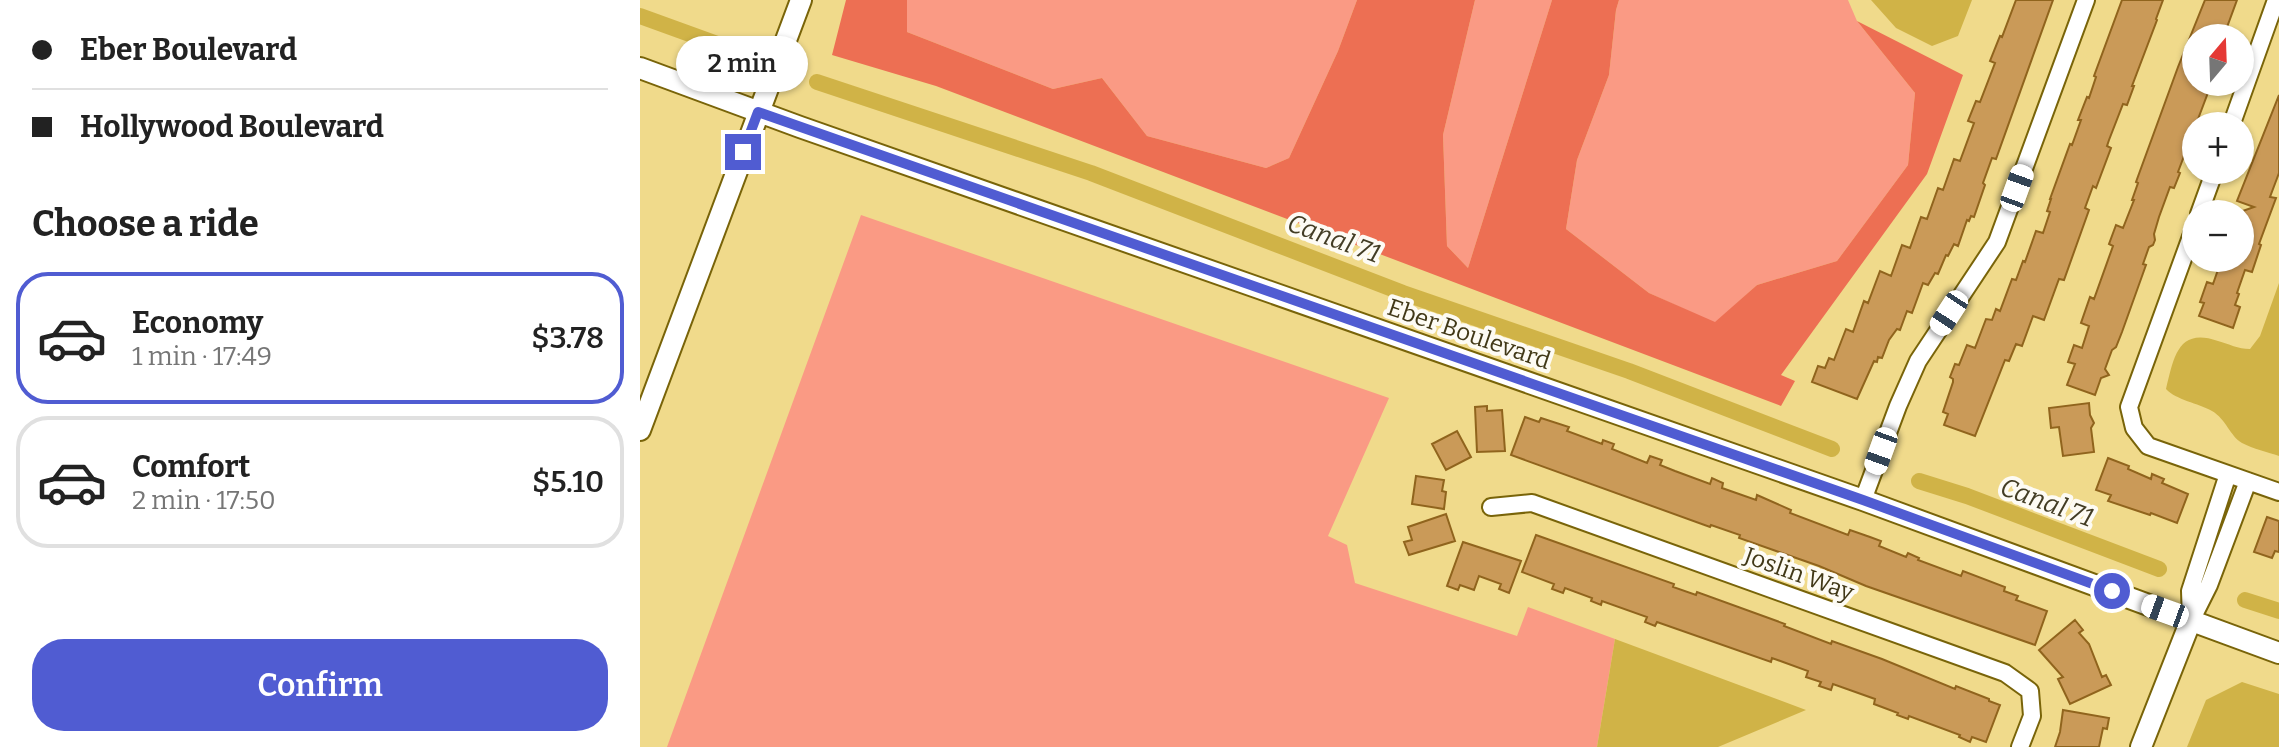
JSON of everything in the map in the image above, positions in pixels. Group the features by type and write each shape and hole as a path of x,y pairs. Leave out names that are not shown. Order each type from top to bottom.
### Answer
{"street":[{"path":"640,430 801,0"},
{"path":"1863,500 1918,361 1997,242 2086,0"},
{"path":"2236,112 2276,0"},
{"name":"Eber Boulevard","path":"640,68 1863,500 2279,653"},
{"path":"2182,261 2129,407 2134,428 2148,446 2279,492"},
{"path":"2191,620 2190,591 2228,474"},
{"path":"2141,747 2191,620 2209,585 2248,481"},
{"name":"Joslin Way","path":"1491,507 1532,503 2005,673 2030,691 2032,716 2020,747"}],"shaded area":[{"path":"846,0 907,0 907,32 1053,89 1102,78 1147,136 1266,168 1289,158 1338,51 1357,0 1475,0 1443,135 1447,246 1468,268 1552,0 1619,0 1609,75 1577,160 1566,229 1649,293 1715,322 1757,285 1837,261 1908,165 1915,93 1857,21 1963,75 1927,174 1781,375 1795,381 1781,406 936,86 832,55"},
{"path":"907,0 1357,0 1338,51 1289,158 1266,168 1147,136 1102,78 1053,89 907,32"},
{"path":"1475,0 1552,0 1468,268 1447,246 1443,135"},
{"path":"1619,0 1848,0 1857,21 1915,93 1908,165 1837,261 1757,285 1715,323 1649,293 1566,229 1577,160 1609,75"},
{"path":"1871,0 1972,0 1958,36 1932,46 1896,28"},
{"path":"861,215 1389,398 1328,536 1347,545 1355,583 1517,636 1528,607 1615,639 1597,747 667,747"},
{"path":"2279,283 2279,456 2242,443 2217,414 2166,389 2175,356 2186,342 2194,338 2250,349 2260,336"},
{"path":"1615,639 1806,710 1718,747 1597,747"},
{"path":"2242,682 2279,694 2279,747 2187,747 2206,700"}],"building":[{"path":"2016,0 2053,0 1996,159 1992,158 1974,217 1967,220 1958,246 1954,244 1946,255 1938,274 1935,273 1928,285 1923,283 1912,313 1907,311 1900,330 1897,329 1889,340 1882,358 1874,361 1857,399 1812,382 1818,366 1825,368 1829,358 1834,360 1846,329 1853,332 1864,301 1868,303 1880,271 1891,276 1902,245 1910,248 1921,217 1927,219 1938,188 1943,190 1954,159 1960,161 1974,123 1968,121 1976,101 1980,102 1995,63 1990,61"},
{"path":"2122,0 2163,0 2127,105 2123,104 2109,140 2107,146 2111,148 2085,208 2089,210 2064,280 2059,279 2044,320 2033,316 2022,346 2016,344 2009,361 2005,360 1975,436 1944,425 1948,414 1943,412 1953,382 1950,377 1955,364 1959,365 1967,345 1975,348 1986,319 1992,320 1996,309 2000,311 2012,279 2016,280 2025,262 2036,231 2043,233 2050,212 2047,211 2050,199"},
{"path":"2205,0 2237,0 2228,24 2195,24"},
{"path":"2182,57 2182,96 2207,96 2201,112 2182,112 2180,173 2174,188 2170,187 2154,234 2155,240 2149,247 2143,264 2146,265 2122,332 2105,369 2109,375 2101,378 2095,395 2067,385 2075,364 2068,362 2074,345 2082,348 2089,326 2081,323 2090,297 2094,299 2113,246 2109,244 2116,225 2123,228 2134,200 2136,182"},
{"path":"2279,95 2279,173 2270,197 2276,198 2254,266 2254,200 2237,200 2244,184 2254,184 2254,158"},
{"path":"2217,272 2244,272 2237,293 2235,305 2240,307 2233,328 2199,316 2207,282 2213,284"},
{"path":"2089,403 2094,423 2091,428 2094,452 2063,456 2059,427 2051,428 2049,408"},
{"path":"1487,406 1487,411 1502,410 1505,451 1477,452 1475,407"},
{"path":"1525,417 1539,422 1541,418 1569,427 1567,431 1602,444 1603,440 1614,444 1612,449 1647,463 1650,456 1662,460 1660,465 1710,484 1712,478 1723,483 1722,488 1756,500 1757,495 1791,510 1790,513 1848,535 1850,530 1881,541 1879,546 1906,557 1908,553 1918,560 1961,576 1963,571 2005,587 2004,591 2018,596 2016,600 2047,611 2035,645 1866,586 1739,538 1740,535 1511,455"},
{"path":"1457,431 1471,457 1446,470 1432,444"},
{"path":"2108,458 2151,479 2152,474 2164,479 2162,483 2188,494 2177,523 2108,501 2111,495 2096,490"},
{"path":"1416,476 1444,480 1444,509 1412,504"},
{"path":"1446,514 1455,541 1409,555 1404,542 1412,540 1408,527"},
{"path":"2267,517 2279,521 2279,552 2275,551 2272,558 2254,552"},
{"path":"1536,535 1989,699 2000,705 1986,742 1972,737 1970,742 1960,735 1909,716 1908,719 1897,715 1874,704 1875,699 1833,684 1831,690 1819,686 1821,682 1806,677 1808,671 1772,658 1771,662 1657,622 1655,626 1645,622 1647,617 1602,601 1601,605 1591,601 1592,598 1565,588 1563,593 1552,589 1554,584 1522,572"},
{"path":"1463,542 1521,561 1509,593 1499,589 1501,584 1479,576 1474,590 1460,585 1458,590 1447,586"},
{"path":"2075,620 2083,630 2079,633 2089,644 2102,677 2106,675 2111,685 2070,704 2058,679 2063,677 2039,650"},
{"path":"2063,710 2109,718 2107,729 2103,728 2099,747 2055,747"}],"waterway":[{"name":"Canal 71","path":"640,16 720,45"},
{"name":"Canal 71","path":"817,82 1091,173 1403,293 1629,371 1832,449"},
{"name":"Canal 71","path":"1919,481 1967,496 2159,569"},
{"name":"Canal 71","path":"2245,600 2279,611"}],"route":[{"path":"743,152 758,112 1863,500 2112,591"}]}
